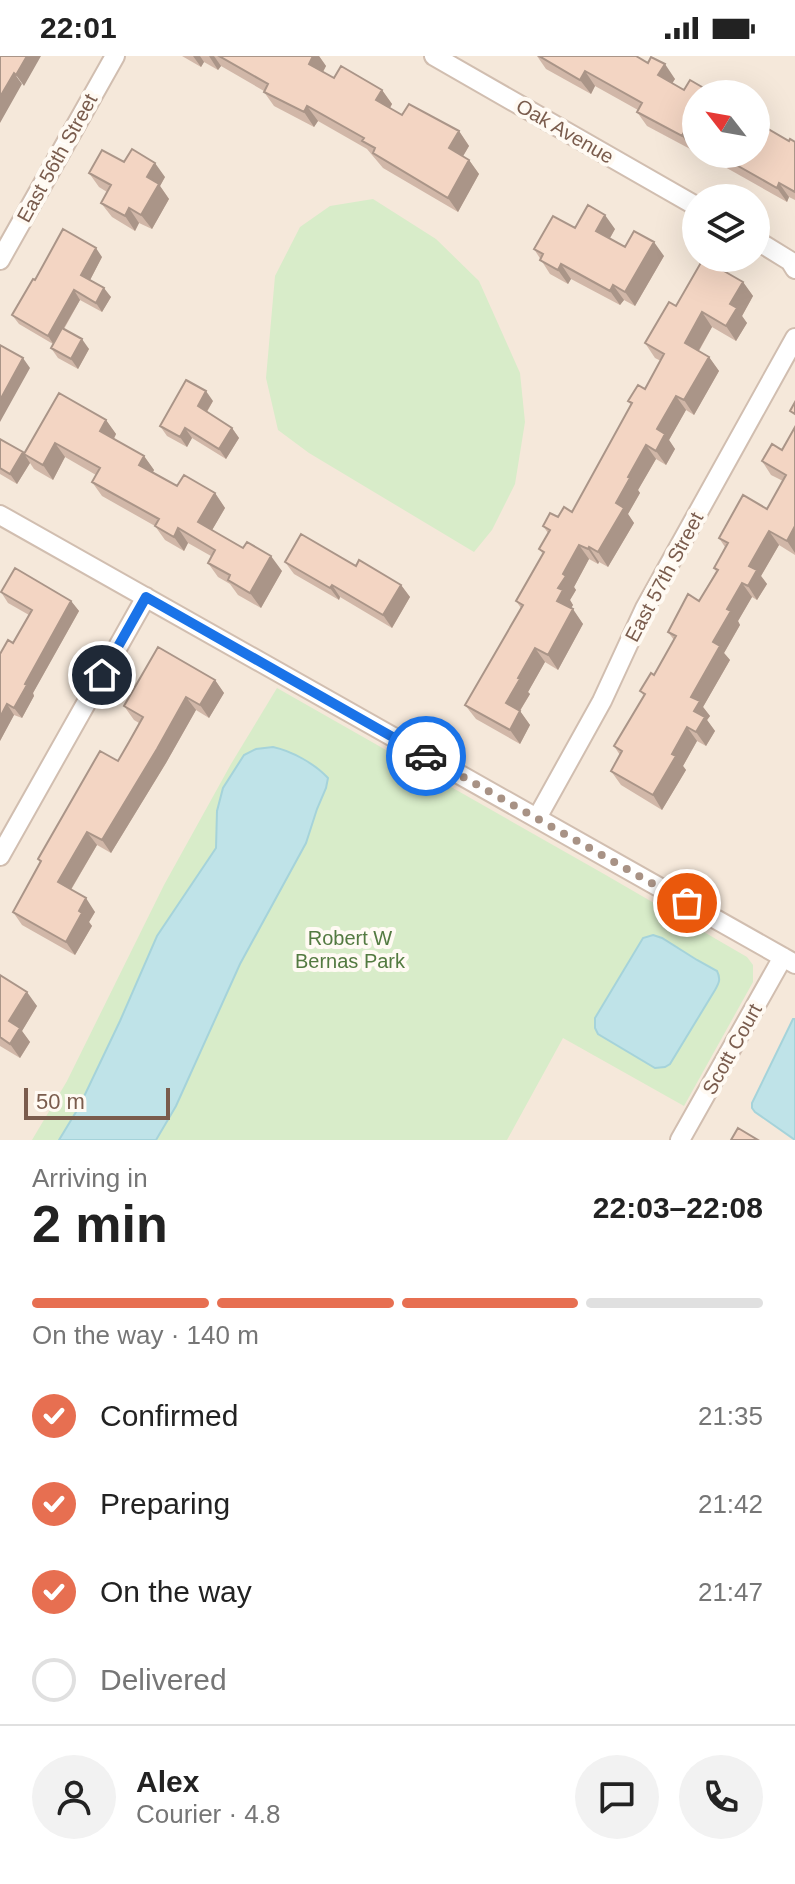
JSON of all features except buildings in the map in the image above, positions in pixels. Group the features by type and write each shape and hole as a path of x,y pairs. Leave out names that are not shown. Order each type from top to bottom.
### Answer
{"street":[{"name":"East 56th Street","path":"0,260 115,56"},
{"name":"Oak Avenue","path":"434,56 682,198"},
{"path":"770,249 790,261 795,269"},
{"name":"East 57th Street","path":"537,818 602,701 645,608 795,338"},
{"path":"0,515 789,961"},
{"path":"0,856 146,597"},
{"name":"Scott Court","path":"680,1140 789,961"}],"shaded area":[{"path":"0,56 795,56 795,1140 0,1140"}],"green space":[{"path":"373,199 436,239 479,281 520,373 525,422 515,484 492,530 474,552 309,453 278,430 266,378 275,276 300,227 330,206"},
{"name":"Robert W Bernas Park","path":"277,688 747,957 753,965 753,982 684,1106 563,1038 507,1140 32,1140 67,1081 164,885"}],"water":[{"path":"273,747 317,768 328,778 326,788 306,843 240,964 176,1106 156,1140 59,1140 79,1107 157,936 216,848 217,811 223,788 244,755 256,749"},
{"path":"653,935 717,971 719,979 670,1064 655,1068 598,1034 595,1028 595,1018 643,938"},
{"path":"795,1019 795,1140 752,1108"}],"way so far":[{"path":"426,756 687,903"}],"route":[{"path":"102,675 146,597 426,756"}]}
